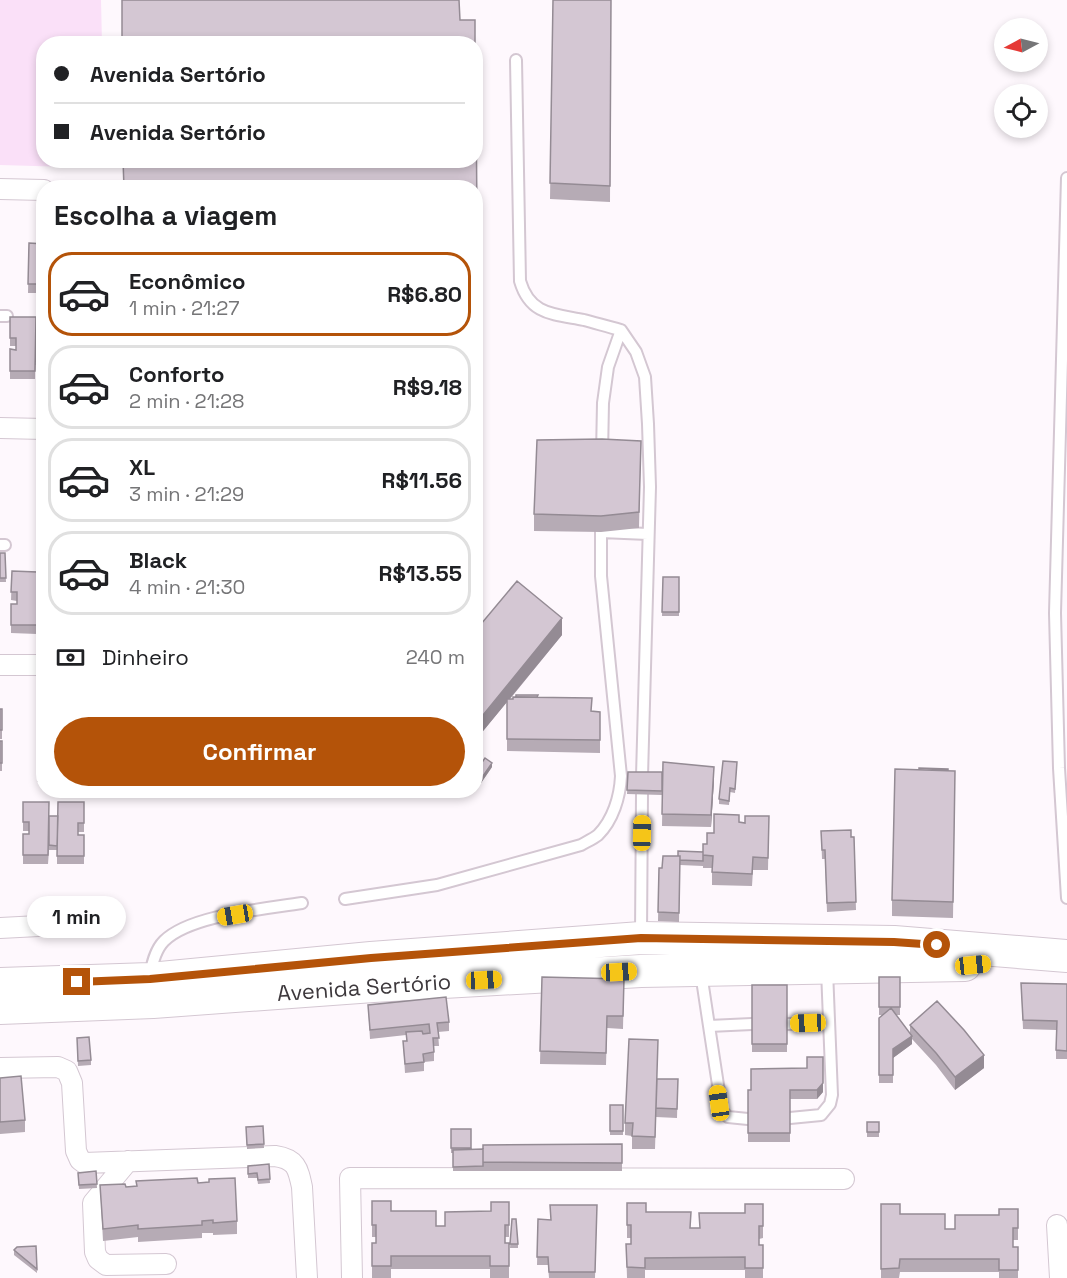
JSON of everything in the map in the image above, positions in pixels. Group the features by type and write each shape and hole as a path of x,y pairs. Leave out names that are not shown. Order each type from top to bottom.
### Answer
{"main road":[{"name":"Avenida Sertório","path":"0,1008 151,991 371,958 641,953 894,942 1060,956"},
{"name":"Avenida Sertório","path":"641,953 700,970 973,965 1060,956"},
{"name":"Avenida Sertório","path":"0,984 151,991"}],"street":[{"path":"0,189 36,190"},
{"path":"0,428 36,429"},
{"path":"0,665 36,665"},
{"path":"0,928 77,924"},
{"path":"0,1068 63,1068 70,1076 72,1083 76,1151 80,1160 88,1163 275,1156 285,1157 293,1162 299,1173 302,1187 307,1278"},
{"path":"129,1161 93,1203 95,1252 98,1259 106,1265 166,1264"},
{"path":"352,1278 350,1178 844,1179"},
{"path":"1057,1225 1060,1278"}],"lane":[{"path":"516,60 522,290 535,307 544,313 589,321 621,330 636,352 645,377 650,487 642,776"},
{"path":"1067,178 1055,613 1059,768 1067,897"},
{"path":"602,455 605,385 608,367 621,330"},
{"path":"345,899 437,885 581,845 598,834 612,814 620,794 621,776 601,576 601,532 648,534"},
{"path":"641,953 642,794"},
{"path":"151,991 152,963 162,942 185,927 213,919 302,903"},
{"path":"790,1118 821,1115 830,1104 832,1095 827,968"},
{"path":"700,970 722,1111 728,1118 748,1119"},
{"path":"787,1024 829,1023"},
{"path":"709,1026 752,1024"}],"shaded area":[{"path":"0,0 101,0 102,36 36,36 36,166 0,165"}],"building":[{"path":"122,0 459,0 460,20 475,20 475,36 122,36"},
{"path":"553,0 611,0 610,186 550,183"},
{"path":"123,168 477,168 477,180 124,180"},
{"path":"29,243 36,243 36,284 28,284"},
{"path":"10,317 36,317 35,371 10,371 10,349 16,350 16,338 10,338"},
{"path":"537,440 641,441 639,512 601,516 534,514"},
{"path":"0,553 5,553 6,578 0,578"},
{"path":"12,571 36,572 36,625 11,625 11,604 17,604 17,592 11,592"},
{"path":"663,577 679,577 679,612 662,612"},
{"path":"517,581 562,618 483,715 483,622"},
{"path":"516,695 538,695 537,697 516,697"},
{"path":"513,697 592,698 591,711 600,712 600,740 507,739 507,699 513,699"},
{"path":"0,709 2,709 2,730 0,730"},
{"path":"0,741 2,741 2,763 0,763"},
{"path":"485,758 492,763 483,776"},
{"path":"723,761 737,762 735,789 730,788 729,801 719,799"},
{"path":"663,762 714,767 711,815 662,814"},
{"path":"919,768 948,769 948,770 919,770"},
{"path":"895,769 955,771 953,902 892,900"},
{"path":"628,772 662,772 662,791 627,790"},
{"path":"23,802 49,802 48,855 23,855 23,834 29,834 29,822 23,822"},
{"path":"58,802 84,802 84,823 78,823 78,835 84,835 84,856 57,856"},
{"path":"714,814 739,815 739,822 745,823 745,816 769,816 768,858 753,857 752,874 712,872 713,856 703,855 703,844 707,844 707,833 714,833"},
{"path":"49,816 58,816 57,846 49,845"},
{"path":"851,830 851,837 854,837 856,902 827,903 825,850 822,850 821,831"},
{"path":"678,851 703,852 703,861 680,860"},
{"path":"663,856 680,856 679,913 658,912 659,868 662,868"},
{"path":"542,977 624,979 623,1016 607,1016 606,1053 540,1051"},
{"path":"879,977 900,977 900,1007 879,1007"},
{"path":"1021,983 1067,984 1067,1051 1056,1050 1057,1021 1023,1020"},
{"path":"752,985 787,985 787,1044 752,1044"},
{"path":"446,997 449,1022 437,1023 439,1038 433,1038 434,1052 423,1054 424,1062 405,1064 403,1041 407,1041 406,1032 430,1033 429,1024 370,1030 368,1005"},
{"path":"937,1001 984,1055 955,1077 910,1025"},
{"path":"891,1008 912,1036 893,1049 893,1075 879,1075 879,1018"},
{"path":"89,1037 91,1060 78,1061 77,1038"},
{"path":"629,1039 658,1040 655,1137 632,1136 633,1123 625,1123"},
{"path":"807,1057 823,1057 823,1083 817,1090 790,1090 790,1133 748,1133 748,1090 751,1090 751,1069 807,1068"},
{"path":"21,1076 25,1120 0,1122 0,1078"},
{"path":"657,1079 678,1079 677,1109 656,1108"},
{"path":"610,1105 623,1105 623,1131 610,1131"},
{"path":"867,1122 879,1122 879,1132 867,1132"},
{"path":"263,1126 264,1144 247,1145 246,1127"},
{"path":"451,1129 471,1129 471,1148 451,1148"},
{"path":"622,1144 622,1163 483,1162 483,1145"},
{"path":"483,1149 483,1166 453,1167 453,1150"},
{"path":"269,1164 270,1179 258,1180 257,1173 248,1174 248,1166"},
{"path":"96,1171 97,1184 79,1185 78,1173"},
{"path":"197,1178 198,1183 209,1182 209,1179 235,1178 237,1221 213,1223 213,1220 202,1221 202,1225 138,1229 138,1225 103,1229 100,1185 125,1184 126,1187 137,1186 136,1181"},
{"path":"372,1201 391,1201 391,1211 436,1211 436,1226 445,1226 445,1212 491,1211 491,1202 509,1202 509,1225 505,1225 505,1243 509,1243 509,1266 490,1266 490,1256 391,1256 391,1266 372,1266 372,1243 376,1243 376,1225 372,1225"},
{"path":"627,1203 646,1203 646,1212 691,1212 690,1228 700,1228 699,1213 745,1213 745,1204 763,1204 763,1226 759,1226 759,1245 763,1245 763,1268 745,1268 745,1257 645,1258 645,1268 627,1267 626,1244 631,1244 631,1225 627,1225"},
{"path":"881,1204 900,1204 900,1214 945,1214 945,1229 955,1229 955,1215 999,1215 999,1209 1018,1209 1018,1228 1013,1228 1013,1247 1018,1247 1018,1270 999,1270 999,1259 900,1259 899,1268 881,1269"},
{"path":"550,1205 597,1205 595,1272 549,1272 548,1257 537,1257 538,1219 551,1220"},
{"path":"512,1219 516,1219 518,1244 510,1244"},
{"path":"36,1246 37,1269 14,1250 17,1247"}],"route":[{"path":"77,982 150,979 371,958 641,938 894,942 937,945"}]}
